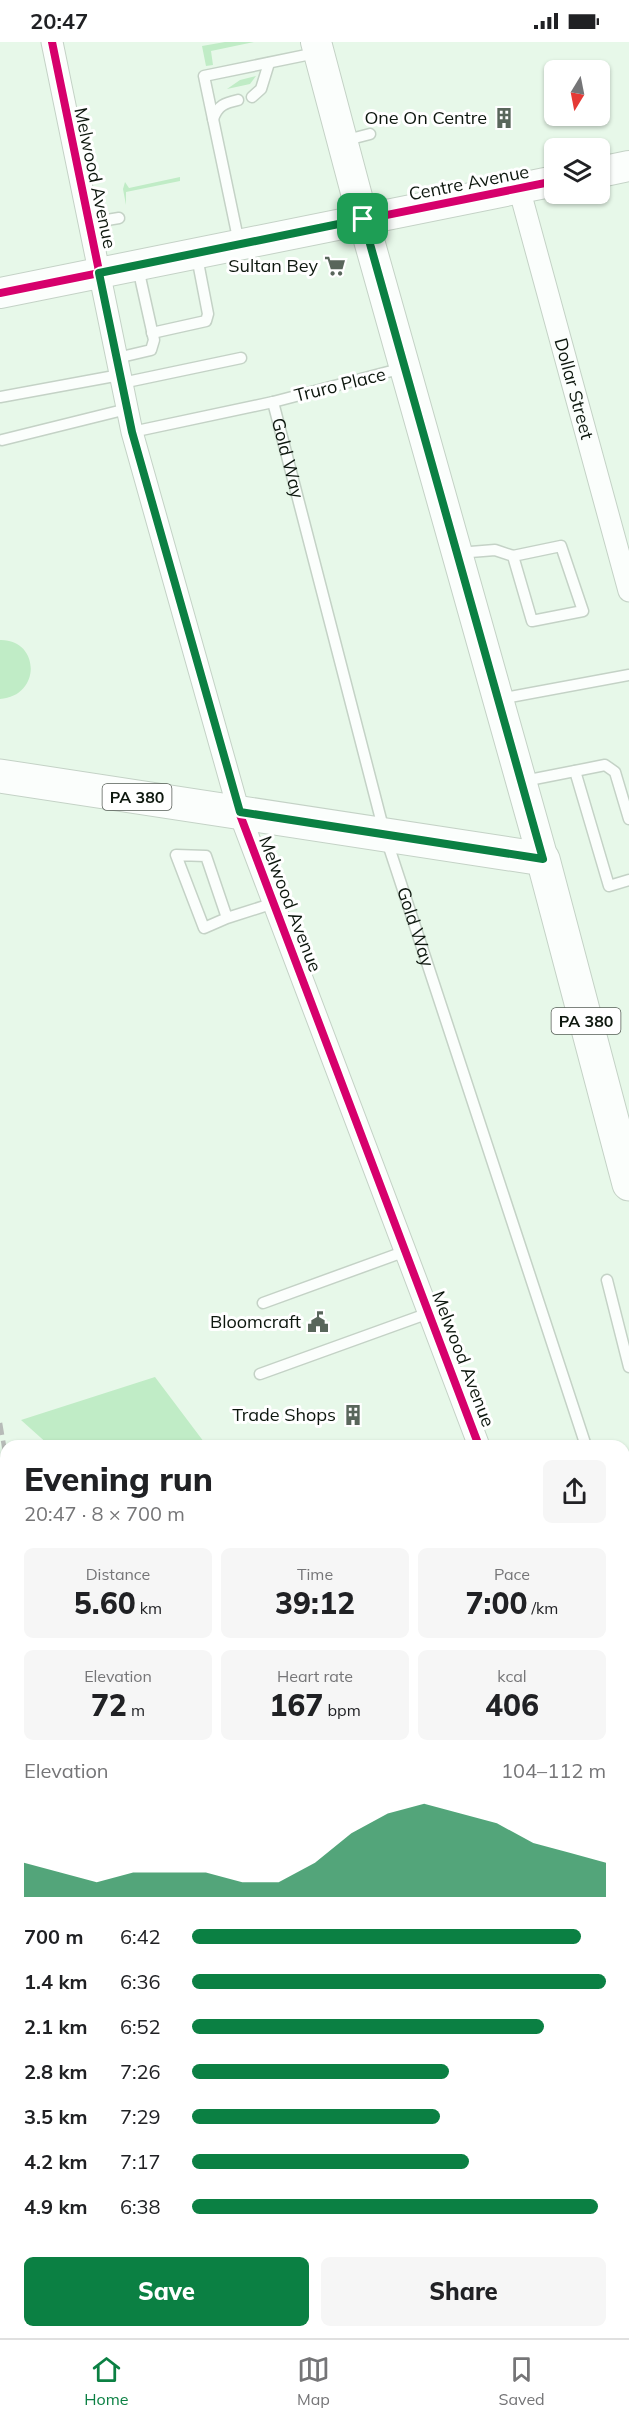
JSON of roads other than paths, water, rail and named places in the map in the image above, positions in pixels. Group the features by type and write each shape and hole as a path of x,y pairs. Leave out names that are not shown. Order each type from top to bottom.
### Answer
{"main road":[{"path":"318,47 356,138 363,219 543,859"},
{"path":"610,170 629,166"},
{"name":"Centre Avenue","path":"0,293 544,183"},
{"name":"PA 380","path":"0,776 543,859 629,1184"}],"street":[{"name":"Melwood Avenue","path":"52,42 132,432 240,812 477,1440"},
{"name":"Dollar Street","path":"519,188 629,591"}],"lane":[{"path":"240,244 226,197 204,76 269,63 318,47"},
{"path":"252,97 261,89 269,63"},
{"path":"213,119 219,107 238,100"},
{"path":"88,223 119,218"},
{"path":"152,333 206,321 208,314 196,253"},
{"path":"120,372 151,350 154,340 137,265"},
{"path":"0,397 120,372 241,358"},
{"name":"Truro Place","path":"132,432 273,402 406,368"},
{"name":"Gold Way","path":"273,402 385,835 584,1440"},
{"path":"2,440 127,409"},
{"path":"458,553 495,550 513,556 561,546 584,611 532,621 513,556"},
{"path":"499,699 629,675"},
{"path":"522,781 605,765 615,772 629,819"},
{"path":"575,771 609,886 629,880"},
{"path":"227,918 206,856 177,855 204,928 274,903"},
{"path":"263,1303 406,1251"},
{"path":"607,1280 629,1367"},
{"path":"260,1374 429,1313"}],"railway":[{"path":"0,1423 3,1440"}],"place":[{"name":"One On Centre","path":"504,118"},
{"name":"Sultan Bey","path":"335,266"},
{"name":"Bloomcraft","path":"318,1322"},
{"name":"Trade Shops","path":"353,1415"}]}
